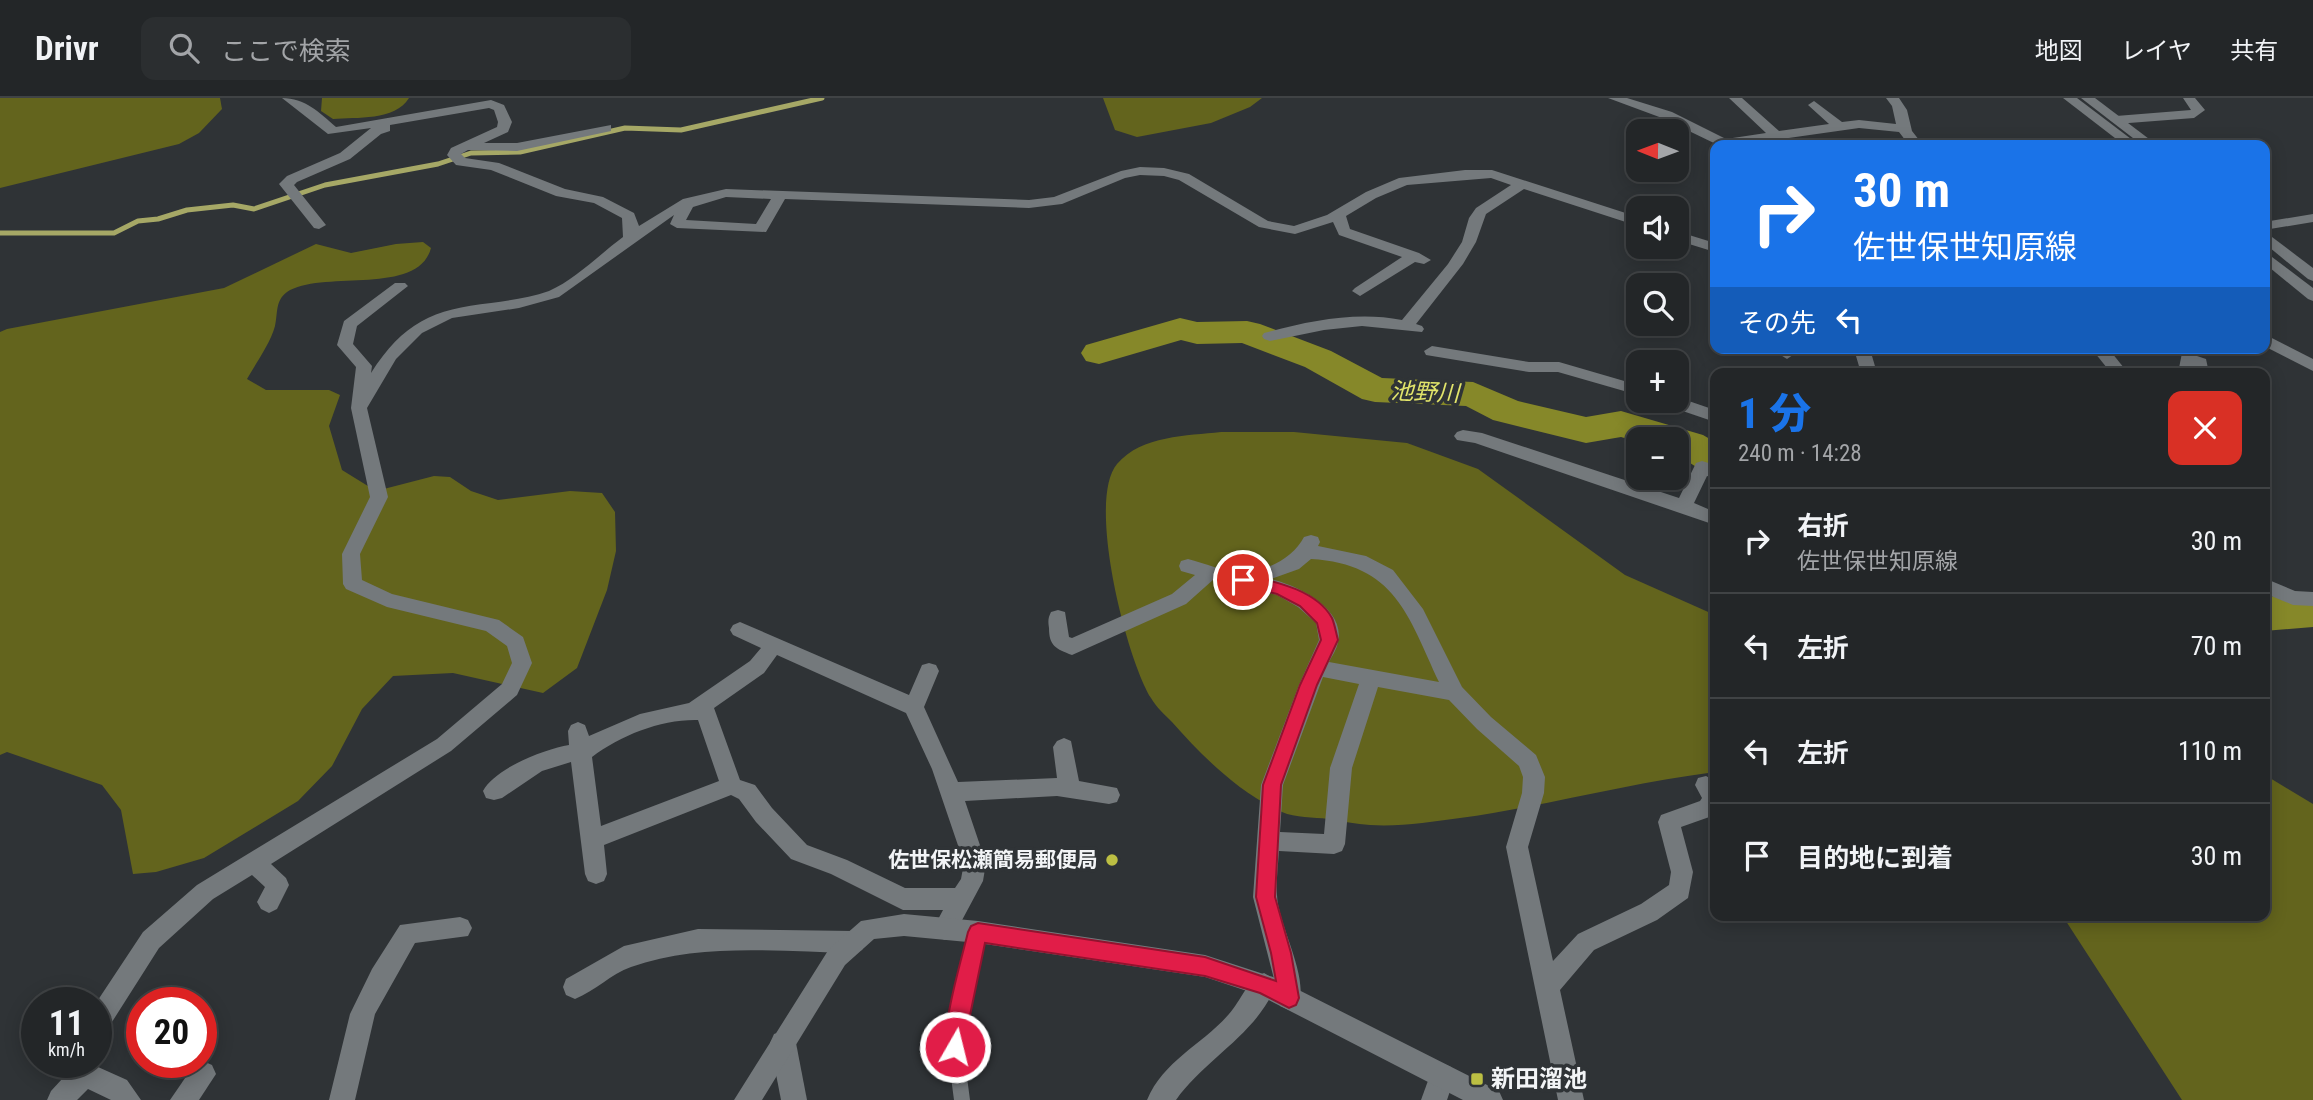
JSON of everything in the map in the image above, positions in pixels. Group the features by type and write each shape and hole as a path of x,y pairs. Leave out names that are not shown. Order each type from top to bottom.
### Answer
{"street":[{"path":"288,98 314,114 333,131 477,105 491,104 499,108 505,122 503,129 460,155"},
{"path":"1614,98 1667,115 1719,140"},
{"path":"1735,98 1776,136"},
{"path":"1892,98 1899,103 1903,114 1903,129 1912,140"},
{"path":"2069,98 2125,140"},
{"path":"2087,98 2143,140"},
{"path":"2116,120 2194,114 2199,110 2189,99"},
{"path":"1814,105 1840,127"},
{"path":"319,225 286,184 345,156 376,131 422,116"},
{"path":"1752,140 1875,124 1903,129"},
{"path":"460,155 517,148 606,128"},
{"path":"460,155 561,193 598,200 629,216 632,228 630,240"},
{"path":"359,408 392,355 415,331 439,316 535,302 557,293 668,212 688,202 726,193 1029,204 1057,201 1121,175 1164,172 1184,177 1264,223 1295,230 1339,214 1371,195 1404,181 1465,174 1492,174 1626,218"},
{"path":"1270,336 1321,324 1379,321 1413,328 1471,238 1476,217 1522,184"},
{"path":"688,202 677,224 761,229 780,195"},
{"path":"1339,214 1344,232 1419,258 1360,291"},
{"path":"2270,225 2313,218"},
{"path":"1689,239 1710,246"},
{"path":"2270,240 2313,276"},
{"path":"2270,259 2313,296"},
{"path":"112,1000 151,940 205,892 444,745 510,689 522,663 516,642 492,625 387,600 353,584 351,554 379,497 359,408 359,389 364,366 345,345 346,334 350,324 400,286"},
{"path":"2270,342 2313,366"},
{"path":"1432,351 1529,367 1559,367 1626,387"},
{"path":"2104,354 2116,368"},
{"path":"1689,407 1710,414"},
{"path":"1463,436 1476,437 1710,517"},
{"path":"1684,506 1702,467 1710,470"},
{"path":"1243,580 1284,570 1310,546 1352,558 1385,574 1404,595 1455,693 1484,723 1528,761 1534,777 1533,793 1517,847 1571,1100"},
{"path":"1188,566 1282,589 1305,602 1325,620 1329,640 1272,785 1265,897 1281,953 1289,998"},
{"path":"1058,617 1059,641 1072,647 1179,599 1211,571"},
{"path":"2270,588 2293,598 2313,600"},
{"path":"740,630 914,707 951,792 975,863 972,881 945,929"},
{"path":"494,791 523,769 562,753 580,742 596,740 631,727 695,710 757,667 774,645"},
{"path":"1317,668 1455,693"},
{"path":"914,707 929,671"},
{"path":"1268,841 1334,844 1341,768 1371,678"},
{"path":"695,710 706,712 731,786"},
{"path":"580,742 596,874"},
{"path":"1064,747 1069,789"},
{"path":"1706,785 1710,792"},
{"path":"592,839 731,786 747,792 764,815 799,852 839,867 903,899 962,899"},
{"path":"951,792 1069,789 1109,795"},
{"path":"1547,986 1586,942 1649,912 1680,891 1682,872 1669,821 1710,805"},
{"path":"253,862 278,885 269,902"},
{"path":"747,1100 838,957 869,929 904,925 978,932 1205,966 1264,985 1289,998 1438,1088 1490,1100"},
{"path":"342,1100 347,1088 360,1023 394,952 408,933 460,929"},
{"path":"575,987 624,957 698,940 854,942"},
{"path":"1160,1100 1181,1071 1238,1023 1264,985"},
{"path":"783,1043 794,1100"},
{"path":"60,1100 78,1078"},
{"path":"101,1078 118,1089 128,1100"},
{"path":"183,1100 200,1078"}],"lane":[{"path":"962,1100 955,1047 960,1007 978,932"}],"shaded area":[{"path":"0,98 220,98 222,109 199,133 179,144 0,188"},
{"path":"322,98 409,98 394,111 385,114 333,119 321,111"},
{"path":"1103,98 1262,98 1250,107 1211,123 1137,137 1115,130"},
{"path":"423,242 431,248 423,263 408,272 367,280 322,282 287,292 279,303 270,340 247,379 266,390 329,390 340,395 329,426 342,470 376,491 434,476 450,477 471,491 498,500 570,491 602,493 615,512 616,551 607,590 577,668 543,693 453,673 393,676 362,709 332,766 298,801 204,858 156,872 133,874 121,810 102,785 7,752 0,755 0,332 224,288 316,244 351,253 396,244"},
{"path":"1221,432 1294,432 1407,443 1478,469 1625,575 1710,613 1710,773 1492,813 1392,825 1365,825 1293,815 1251,795 1209,760 1151,698 1131,651 1113,581 1106,511 1109,483 1117,464 1139,447 1180,436"},
{"path":"2270,778 2313,804 2313,1100 2182,1100 2066,921 2270,921"}],"waterway":[{"path":"0,233 114,233 138,221 158,219 187,210 233,205 254,209 325,185 438,164 471,153 520,152 625,128 681,130 822,98"},
{"name":"池野川","path":"1099,353 1180,329 1197,333 1247,332 1318,359 1375,390 1473,394 1506,411 1586,430 1621,424 1632,427"},
{"name":"池野川","path":"1689,444 1710,457"},
{"name":"池野川","path":"2270,614 2313,610"}],"place":[{"name":"佐世保松瀬簡易郵便局","path":"1112,860"},
{"name":"新田溜池","path":"1477,1079"}],"route":[{"path":"955,1047 960,1007 978,932 1205,966 1264,985 1289,998 1281,953 1265,897 1272,785 1309,685 1329,640 1325,620 1305,602 1282,589 1243,580"}]}
